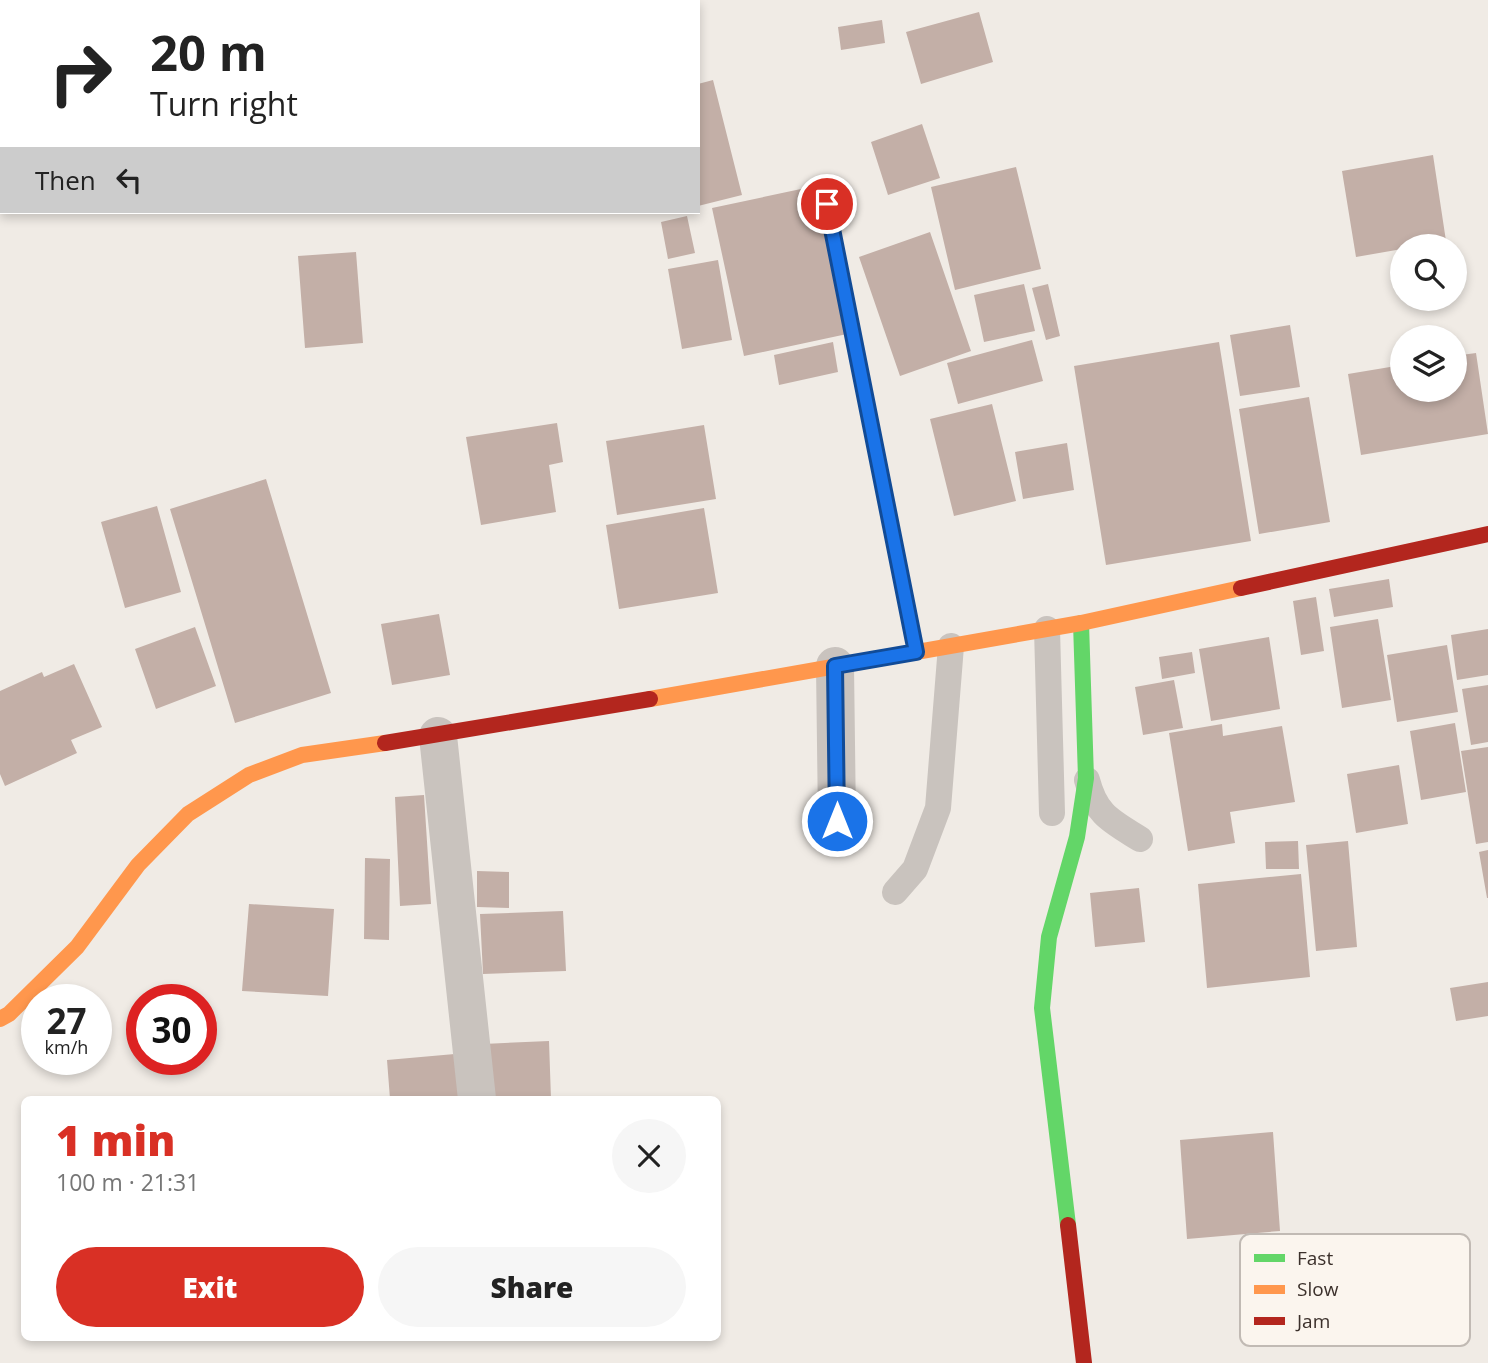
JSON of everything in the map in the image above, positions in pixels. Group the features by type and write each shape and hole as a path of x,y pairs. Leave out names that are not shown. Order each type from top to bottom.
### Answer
{"street":[{"path":"827,204 916,652"},
{"path":"0,1019 9,1014 77,947 138,865 188,814 249,775 302,755 438,736 1081,623 1488,534"},
{"path":"1081,623 1086,778 1077,837 1049,937 1042,1008 1075,1269 1084,1363"},
{"path":"835,666 837,821"},
{"path":"438,736 477,1096"}],"lane":[{"path":"1047,629 1052,813"},
{"path":"895,892 915,869 938,808 951,646"},
{"path":"1086,778 1092,801 1109,819 1140,839"}],"building":[{"path":"979,12 993,62 921,84 906,32"},
{"path":"882,20 885,43 841,50 838,27"},
{"path":"713,80 742,195 700,206 700,83"},
{"path":"922,124 940,178 888,195 871,142"},
{"path":"1433,155 1445,234 1390,234 1390,251 1356,257 1342,171"},
{"path":"1016,167 1041,269 955,290 931,187"},
{"path":"815,186 847,334 744,356 712,208"},
{"path":"687,216 695,253 668,259 661,222"},
{"path":"930,232 971,351 900,376 859,257"},
{"path":"356,252 363,343 305,348 298,256"},
{"path":"718,260 732,340 682,349 668,269"},
{"path":"1024,284 1035,331 984,342 974,295"},
{"path":"1048,284 1060,336 1046,340 1032,288"},
{"path":"1290,325 1300,387 1240,396 1230,335"},
{"path":"1032,340 1043,381 958,404 947,363"},
{"path":"833,342 838,372 779,385 774,355"},
{"path":"1219,342 1251,541 1106,565 1074,366"},
{"path":"1476,353 1488,434 1361,455 1348,374 1390,367 1390,402 1467,402 1467,354"},
{"path":"1309,397 1330,522 1259,534 1239,409"},
{"path":"992,404 1016,501 954,516 930,419"},
{"path":"557,423 563,462 549,465 556,512 481,525 466,437"},
{"path":"704,425 716,499 617,515 606,441"},
{"path":"1067,443 1074,490 1023,499 1015,452"},
{"path":"266,479 331,693 235,723 170,509"},
{"path":"157,506 181,592 125,608 101,522"},
{"path":"704,508 718,593 619,609 606,525"},
{"path":"1389,579 1393,607 1334,617 1329,589"},
{"path":"1316,597 1324,651 1301,655 1293,601"},
{"path":"439,614 450,675 392,685 381,624"},
{"path":"1378,619 1391,700 1342,708 1330,627"},
{"path":"195,627 216,686 156,709 135,649"},
{"path":"1488,629 1488,675 1457,680 1451,635"},
{"path":"1269,637 1280,709 1211,721 1199,649"},
{"path":"1447,645 1458,712 1397,722 1387,655"},
{"path":"1192,652 1195,673 1162,679 1159,657"},
{"path":"74,664 102,727 71,740 77,753 5,786 0,774 0,691 42,672 44,677"},
{"path":"1174,680 1183,728 1143,735 1135,687"},
{"path":"1488,685 1488,742 1471,745 1462,689"},
{"path":"1455,723 1466,792 1421,800 1410,731"},
{"path":"1222,724 1223,736 1282,726 1295,802 1230,812 1235,843 1188,851 1169,733"},
{"path":"1488,747 1488,842 1476,844 1461,751"},
{"path":"1399,765 1408,824 1356,833 1347,774"},
{"path":"424,795 431,904 400,906 395,797"},
{"path":"1298,841 1299,869 1266,869 1265,842"},
{"path":"1348,841 1357,947 1316,951 1306,845"},
{"path":"1488,850 1488,898 1487,898 1479,852"},
{"path":"365,858 390,859 389,940 364,939"},
{"path":"477,871 509,872 509,908 477,907"},
{"path":"1301,874 1310,977 1207,988 1198,884"},
{"path":"1139,888 1145,942 1095,947 1090,893"},
{"path":"249,904 334,909 328,996 242,991"},
{"path":"563,911 566,971 483,974 480,914"},
{"path":"1488,982 1488,1016 1456,1021 1450,988"},
{"path":"549,1041 551,1096 484,1096 483,1044"},
{"path":"466,1053 470,1095 390,1096 387,1060"},
{"path":"1273,1132 1280,1231 1187,1239 1180,1140"}],"traffic: fast":[{"path":"1068,1225 1042,1008 1049,937 1077,837 1086,778 1081,623"}],"traffic: slow":[{"path":"650,699 1081,623 1241,588"},
{"path":"0,1019 9,1014 77,947 138,865 188,814 249,775 302,755 385,743"}],"traffic: jam":[{"path":"827,204 916,652"},
{"path":"1241,588 1488,534"},
{"path":"385,743 650,699"},
{"path":"1068,1225 1084,1363"}],"route":[{"path":"827,204 916,652 835,666 837,821"}]}
